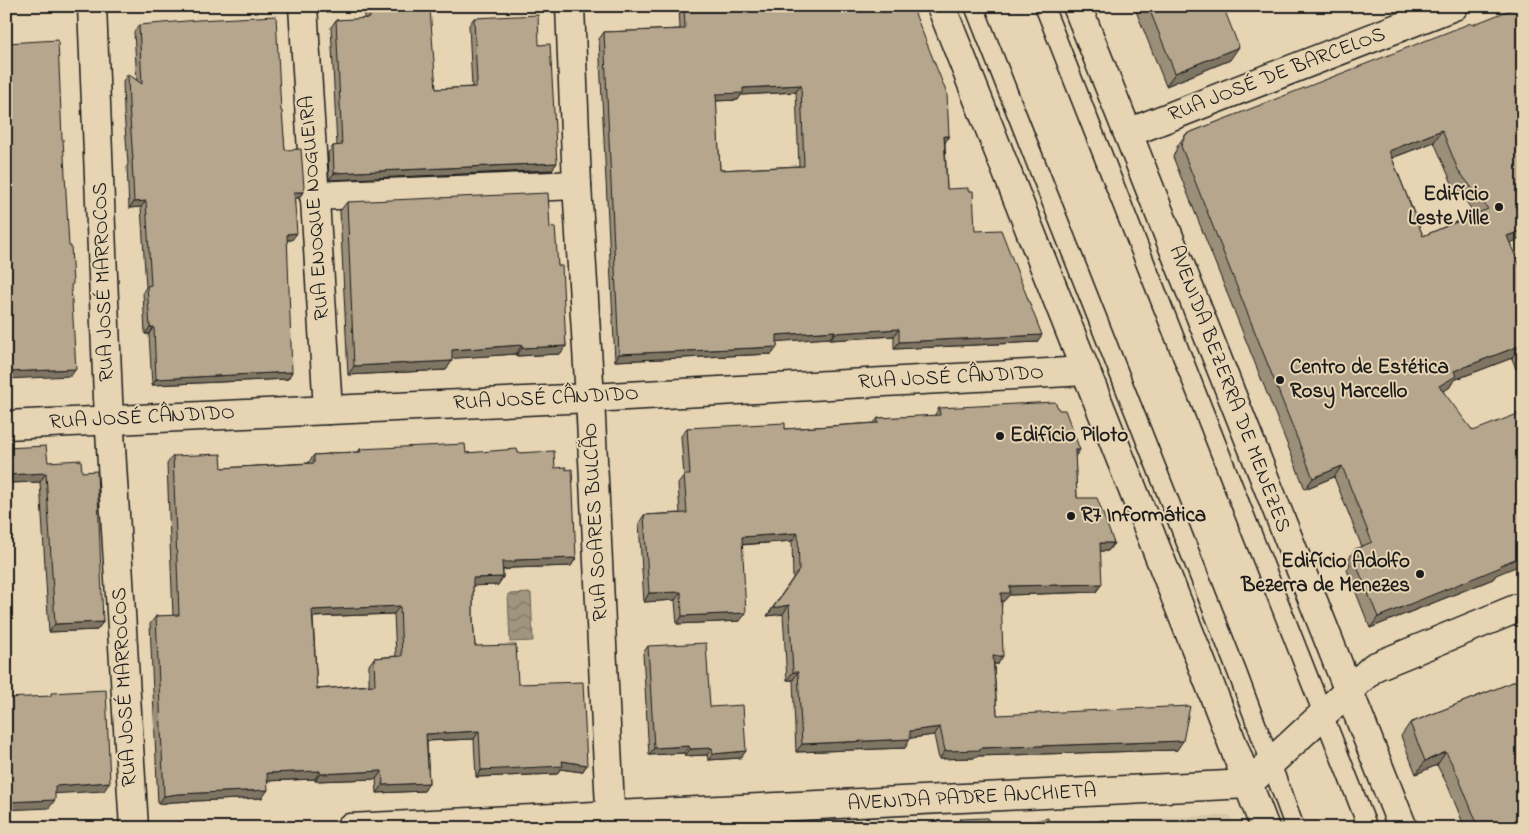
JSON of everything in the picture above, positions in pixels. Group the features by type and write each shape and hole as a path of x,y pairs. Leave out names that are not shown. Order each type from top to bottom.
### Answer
{"street":[{"name":"RUA JOSÉ MARROCOS","path":"92,6 110,420 134,828"},
{"name":"RUA ENOQUE NOGUEIRA","path":"303,6 328,410"},
{"name":"RUA SOARES BULCÃO","path":"570,6 577,185 590,398 611,821"},
{"path":"941,6 1217,702 1265,828"},
{"name":"AVENIDA BEZERRA DE MENEZES","path":"1077,6 1402,828"},
{"name":"RUA JOSÉ DE BARCELOS","path":"1128,133 1454,6"},
{"path":"314,196 577,185"},
{"name":"RUA JOSÉ CÂNDIDO","path":"6,425 590,398 1086,371"},
{"path":"1248,784 1374,667 1523,606"},
{"name":"AVENIDA PADRE ANCHIETA","path":"350,828 611,821 1248,784"}],"lane":[{"path":"974,6 1238,672 1293,820 1301,828"},
{"name":"AVENIDA BEZERRA DE MENEZES","path":"1044,6 1368,828"}],"shaded area":[{"path":"1230,815 1235,828 948,828"}],"water":[{"path":"531,593 533,641 510,642 508,594"}],"building":[{"path":"369,6 405,6 405,11 430,9 436,89 476,87 474,18 538,15 539,45 550,44 557,163 334,173 333,146 342,145 336,20 370,18"},
{"path":"684,6 912,6 947,94 949,136 944,136 947,189 968,188 968,191 973,191 975,231 1001,230 1042,335 899,342 899,329 835,333 835,331 777,335 777,347 619,354 604,32 685,29","holes":["801,85 804,166 720,170 716,94 743,93 743,88"]},
{"path":"1148,6 1223,6 1239,47 1175,73"},
{"path":"1523,6 1523,230 1507,236 1523,274 1523,356 1519,346 1454,371 1456,376 1439,386 1473,431 1523,412 1523,556 1500,565 1501,567 1378,617 1354,559 1359,557 1355,549 1372,542 1342,466 1313,478 1181,146 1186,134 1471,23 1472,25","holes":["1442,130 1458,170 1488,209 1423,236 1389,151"]},
{"path":"276,16 285,150 301,149 304,187 303,192 294,192 297,233 287,234 292,372 156,379 154,327 150,327 147,286 151,285 146,201 134,202 129,105 128,74 142,84 139,25"},
{"path":"58,40 62,139 69,246 71,246 73,284 71,285 76,369 6,372 6,43"},
{"path":"548,193 550,228 555,227 558,266 562,266 566,346 522,348 522,345 452,350 452,361 354,366 347,202"},
{"path":"1055,402 1059,410 1065,410 1080,450 1075,450 1077,498 1097,498 1114,543 1100,543 1102,584 1010,586 1010,593 1001,593 1003,656 993,656 997,715 1190,706 1183,741 980,748 980,750 945,751 940,727 910,731 910,739 802,744 798,672 793,672 789,605 773,608 799,570 798,533 742,537 746,613 682,616 681,592 649,593 644,515 687,513 684,475 690,475 687,428 785,423 785,429 878,423 878,418 940,415 939,408"},
{"path":"465,444 466,453 517,449 518,453 554,451 555,468 566,467 566,470 572,469 576,558 502,562 503,577 473,578 473,620 475,646 516,645 518,684 583,682 587,765 562,761 563,766 481,770 479,731 426,734 429,783 383,785 382,771 320,774 320,771 267,773 268,790 164,796 156,616 179,615 173,456 221,454 222,468 314,463 314,455 361,452 360,449","holes":["400,606 402,656 374,658 375,685 317,689 312,610"]},
{"path":"46,446 48,462 81,460 82,472 97,471 103,622 55,624 46,473 6,475 6,448"},
{"path":"706,643 710,707 743,705 746,751 713,754 712,748 690,749 689,746 654,748 648,646"},
{"path":"1523,678 1523,828 1479,828 1446,752 1425,761 1410,723"},
{"path":"106,690 110,782 55,786 55,800 6,802 6,698 51,696 51,693"},
{"path":"988,818 989,828 961,828 960,819"},
{"path":"1048,818 1050,828 1003,828"},
{"path":"1104,820 1105,828 1060,828"}],"place":[{"name":"Edifício Leste Ville","path":"1499,207"},
{"name":"Centro de Estética Rosy Marcello","path":"1280,380"},
{"name":"Edifício Piloto","path":"1000,436"},
{"name":"R7 Informática","path":"1071,516"},
{"name":"Edifício Adolfo Bezerra de Menezes","path":"1420,574"}]}
